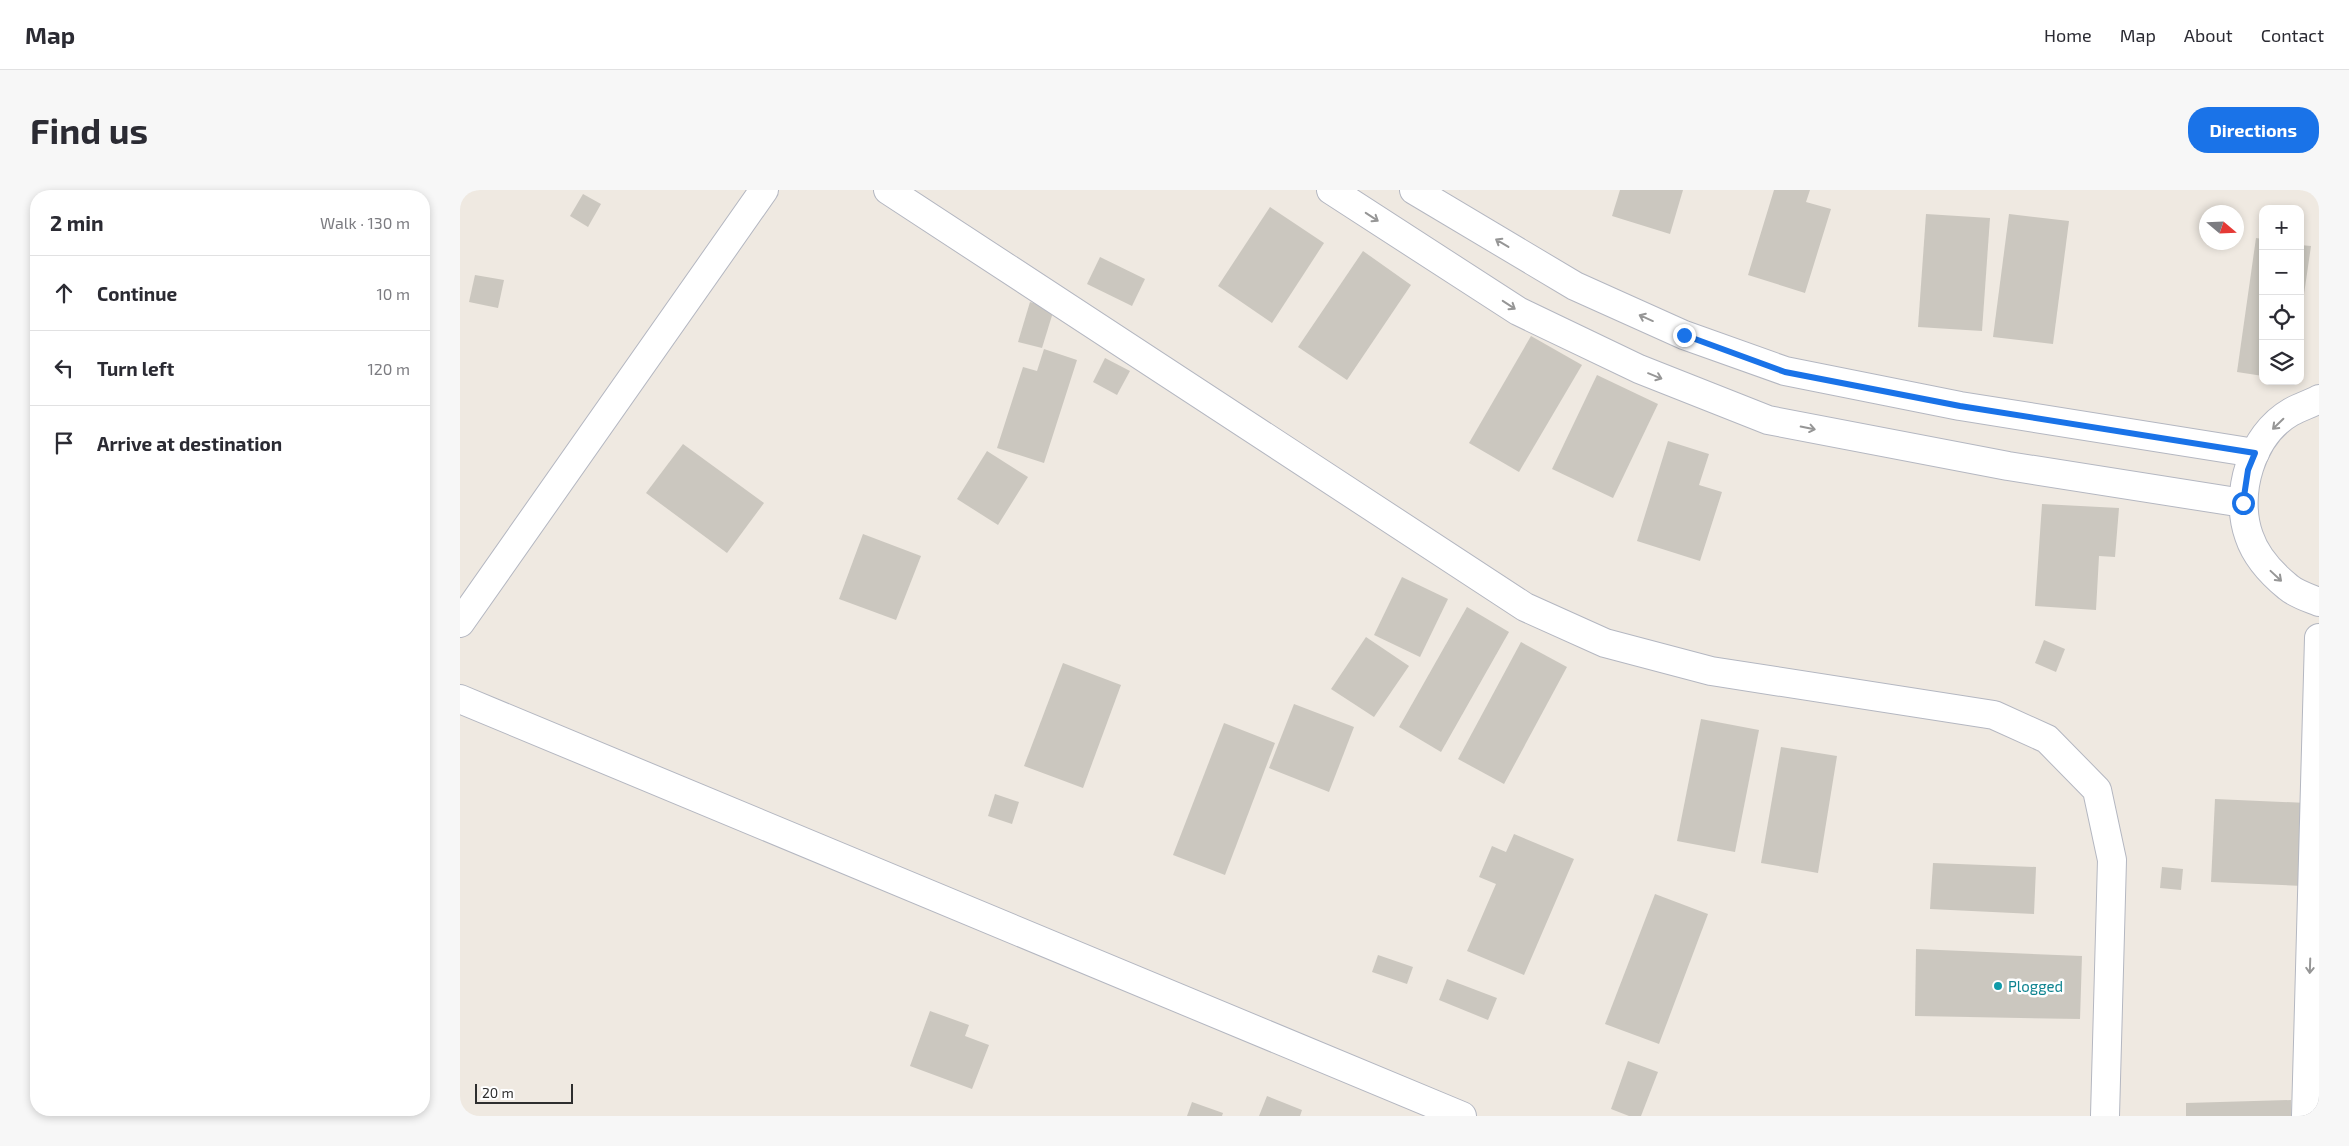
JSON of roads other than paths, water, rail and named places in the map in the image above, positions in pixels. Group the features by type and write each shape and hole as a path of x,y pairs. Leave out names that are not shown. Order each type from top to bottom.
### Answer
{"street":[{"path":"460,623 764,190"},
{"path":"888,190 1525,607 1605,643 1711,671 1994,715 2047,739 2097,790 2112,860 2105,1116"},
{"path":"1331,190 1518,311 1639,369 1768,420 2008,466 2243,503"},
{"path":"1414,190 1575,286 1684,335 1785,372 1960,406 2255,453"},
{"path":"2319,400 2290,412 2264,437 2248,470 2243,503 2249,536 2265,566 2290,589 2319,602"},
{"path":"2306,1116 2319,638"},
{"path":"460,699 1462,1116"}],"place":[{"name":"Plogged","path":"1998,986"}]}
